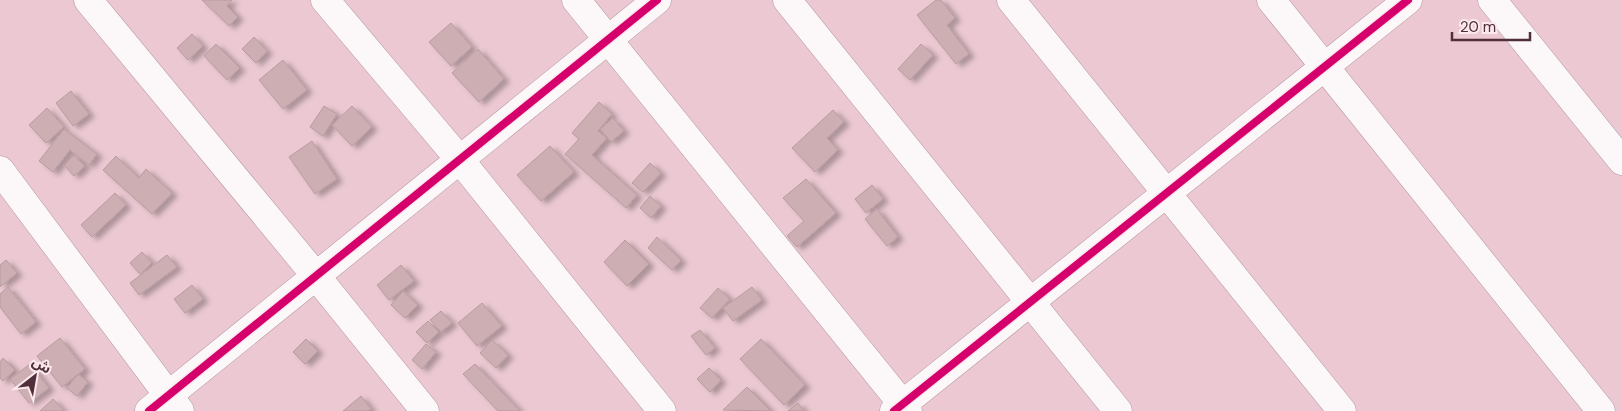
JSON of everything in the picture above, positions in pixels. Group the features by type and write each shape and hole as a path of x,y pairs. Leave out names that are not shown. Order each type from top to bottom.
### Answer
{"street":[{"path":"88,0 316,276 424,411"},
{"path":"325,0 460,160 662,411"},
{"path":"576,0 902,409 1030,302 1408,0"},
{"path":"0,170 166,406 316,276 657,0"},
{"path":"787,0 1118,411"},
{"path":"1011,0 1342,411"},
{"path":"1271,0 1601,411"},
{"path":"1492,0 1622,161"}],"building":[{"path":"202,0 232,0 227,6 238,17 229,26"},
{"path":"936,0 941,0 955,18 947,25 969,54 956,64 917,15"},
{"path":"451,23 472,47 451,66 429,42"},
{"path":"192,34 203,46 188,60 177,48"},
{"path":"254,37 267,51 256,63 242,49"},
{"path":"216,44 240,68 227,80 204,56"},
{"path":"921,44 933,55 910,80 898,69"},
{"path":"478,49 504,79 479,102 452,73"},
{"path":"283,60 307,90 283,109 259,80"},
{"path":"71,91 89,114 73,126 56,103"},
{"path":"599,102 612,114 598,131 607,138 592,155 637,195 626,208 565,154 579,139 572,133"},
{"path":"324,106 337,114 323,136 310,127"},
{"path":"352,106 372,127 352,146 332,125"},
{"path":"47,108 64,127 46,143 29,125"},
{"path":"833,110 844,122 827,138 838,150 815,172 792,148"},
{"path":"613,118 624,131 611,142 600,129"},
{"path":"64,129 97,154 89,165 70,150 53,172 39,161"},
{"path":"312,141 337,179 315,194 289,157"},
{"path":"550,146 574,172 541,201 517,175"},
{"path":"74,155 85,166 74,176 64,165"},
{"path":"116,156 139,178 146,169 172,193 152,214 103,170"},
{"path":"650,163 661,173 643,192 632,183"},
{"path":"806,179 836,213 797,247 787,236 804,221 783,198"},
{"path":"872,185 883,199 866,213 855,199"},
{"path":"115,193 126,205 92,237 81,225"},
{"path":"650,196 661,206 651,218 640,208"},
{"path":"877,209 898,237 887,246 865,219"},
{"path":"657,237 681,260 672,270 648,248"},
{"path":"625,240 649,264 627,286 604,262"},
{"path":"142,252 152,263 140,274 130,263"},
{"path":"167,255 177,267 139,295 130,283"},
{"path":"6,260 17,273 0,287 0,265"},
{"path":"401,265 414,281 389,300 377,285"},
{"path":"192,285 203,299 185,313 174,299"},
{"path":"8,287 36,322 21,334 0,307 0,294"},
{"path":"752,287 762,300 733,321 723,308"},
{"path":"718,288 730,299 712,318 700,308"},
{"path":"403,291 418,305 405,318 391,305"},
{"path":"482,303 502,326 477,346 458,323"},
{"path":"441,311 452,323 441,332 430,320"},
{"path":"428,321 439,332 427,343 416,332"},
{"path":"700,330 715,348 706,355 691,336"},
{"path":"60,338 85,369 62,387 37,356"},
{"path":"306,339 318,351 305,364 293,352"},
{"path":"761,339 805,385 784,405 740,359"},
{"path":"492,340 508,355 496,368 480,353"},
{"path":"426,344 436,352 422,369 412,360"},
{"path":"3,358 15,370 3,381 0,378 0,362"},
{"path":"30,364 49,388 29,403 10,379"},
{"path":"475,364 520,411 498,411 463,374"},
{"path":"709,368 721,380 710,392 697,379"},
{"path":"78,374 88,382 77,396 67,388"},
{"path":"747,387 771,411 723,410"},
{"path":"361,396 371,409 368,411 343,411"},
{"path":"53,399 64,411 40,411"},
{"path":"798,403 804,411 788,411"}],"cycle path":[{"path":"149,411 657,0"},
{"path":"894,411 1408,0"}]}
